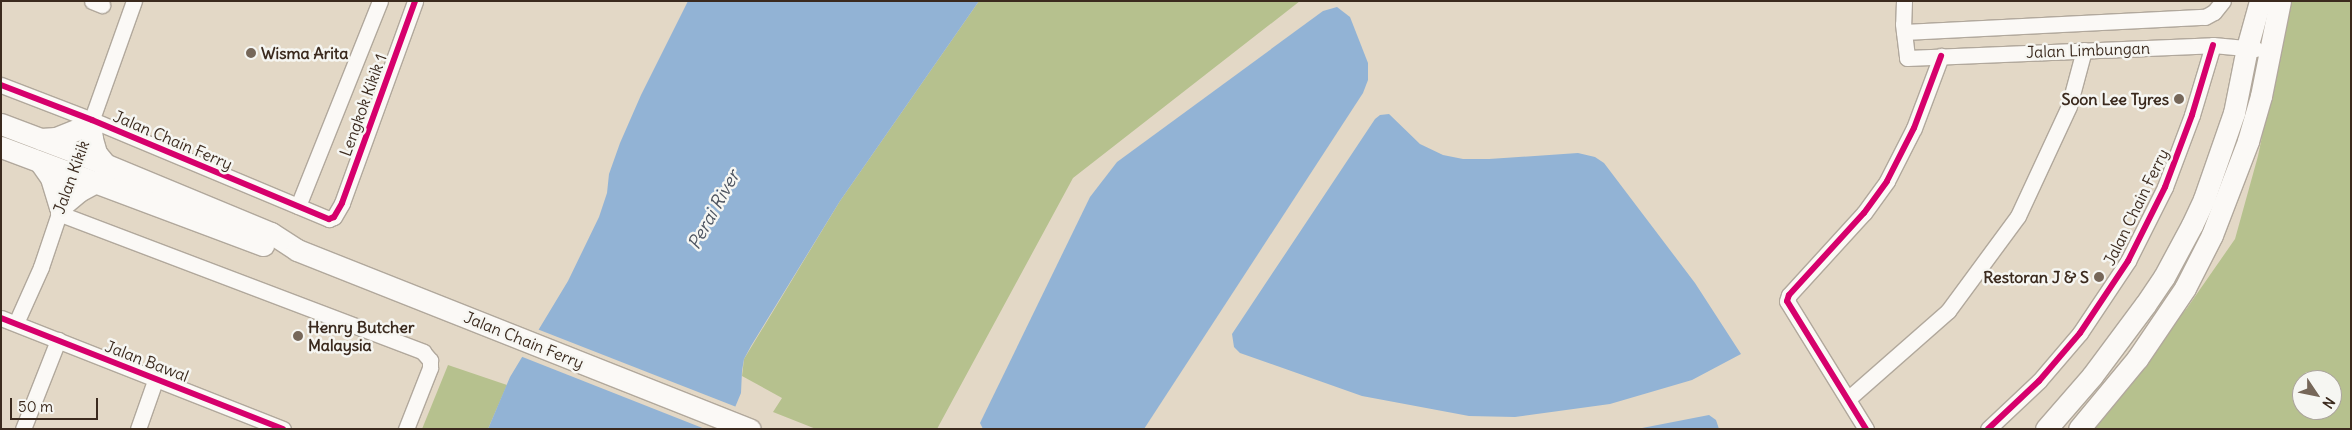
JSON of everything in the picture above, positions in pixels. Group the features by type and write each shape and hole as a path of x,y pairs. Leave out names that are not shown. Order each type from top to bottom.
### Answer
{"highway":[{"path":"2046,429 2092,376 2145,305 2164,277 2192,225 2204,199 2234,113 2247,48 2273,2"},
{"path":"2079,429 2137,358 2185,288 2212,235 2248,141 2261,96 2269,50 2273,2"},
{"path":"40,139 56,138 91,122 92,139 100,173 59,210 51,178 40,162"},
{"name":"Jalan Chain Ferry","path":"1,124 80,154 100,173 270,247 297,250 750,429"},
{"name":"Jalan Chain Ferry","path":"1,147 72,174 100,173"}],"street":[{"name":"Jalan Kikik","path":"16,323 41,267 59,210 134,1"},
{"name":"Lengkok Kikik 1","path":"298,206 380,1"},
{"name":"Lengkok Kikik 1","path":"334,217 342,203 415,1"},
{"path":"1904,1 1904,32"},
{"name":"Jalan Limbungan","path":"2223,1 2214,12 2205,17 1904,32 1907,58 2213,45 2269,50"},
{"path":"2106,22 2107,49"},
{"name":"Jalan Chain Ferry","path":"1988,429 2040,382 2080,333 2128,261 2165,187 2192,116 2213,45"},
{"path":"1849,398 1948,311 2018,216 2048,157 2069,106 2084,50"},
{"path":"1866,429 1849,398 1787,301 1789,295 1864,213 1887,181 1914,128 1941,56"},
{"name":"Jalan Chain Ferry","path":"1,85 329,219 334,217"},
{"path":"59,210 423,352 430,360 430,368 406,429"},
{"name":"Jalan Bawal","path":"1,318 156,378 265,426 283,429"},
{"path":"23,429 58,340"},
{"path":"138,429 156,378"}],"green space":[{"path":"979,1 1300,1 1073,178 937,429 816,429 773,412 782,398 742,376 744,359 840,201"},
{"path":"2290,1 2351,1 2351,429 2088,429 2187,308 2235,239 2258,156"},
{"path":"448,365 507,385 488,429 422,429"}],"water":[{"name":"Perai River","path":"688,1 979,1 840,201 751,346 744,359 741,393 726,429 488,429 510,377 568,281 599,217 607,193 609,174 620,143 641,95"},
{"path":"1337,7 1350,17 1368,63 1368,80 1363,93 1144,429 983,429 980,423 1090,197 1117,162 1323,11"},
{"path":"1389,114 1420,144 1443,155 1463,159 1489,159 1578,153 1595,157 1604,163 1695,283 1741,354 1692,380 1610,404 1515,417 1469,416 1362,396 1240,353 1234,347 1232,334 1375,119 1380,115"},
{"path":"1709,415 1716,420 1719,429 1637,429"}],"pier":[{"path":"537,329 739,408 737,413 729,429 705,429 520,356"}],"cycle path":[{"path":"1,85 92,120 329,219 334,217 342,203 415,1"},
{"path":"1988,429 2039,381 2080,333 2128,261 2165,187 2192,115 2213,45"},
{"path":"1866,429 1787,301 1789,295 1864,213 1887,181 1914,128 1941,56"},
{"path":"1,318 283,429"}],"place":[{"name":"Wisma Arita","path":"251,53"},
{"name":"Soon Lee Tyres","path":"2179,99"},
{"name":"Restoran J & S","path":"2099,277"},
{"name":"Henry Butcher Malaysia","path":"298,336"}]}
